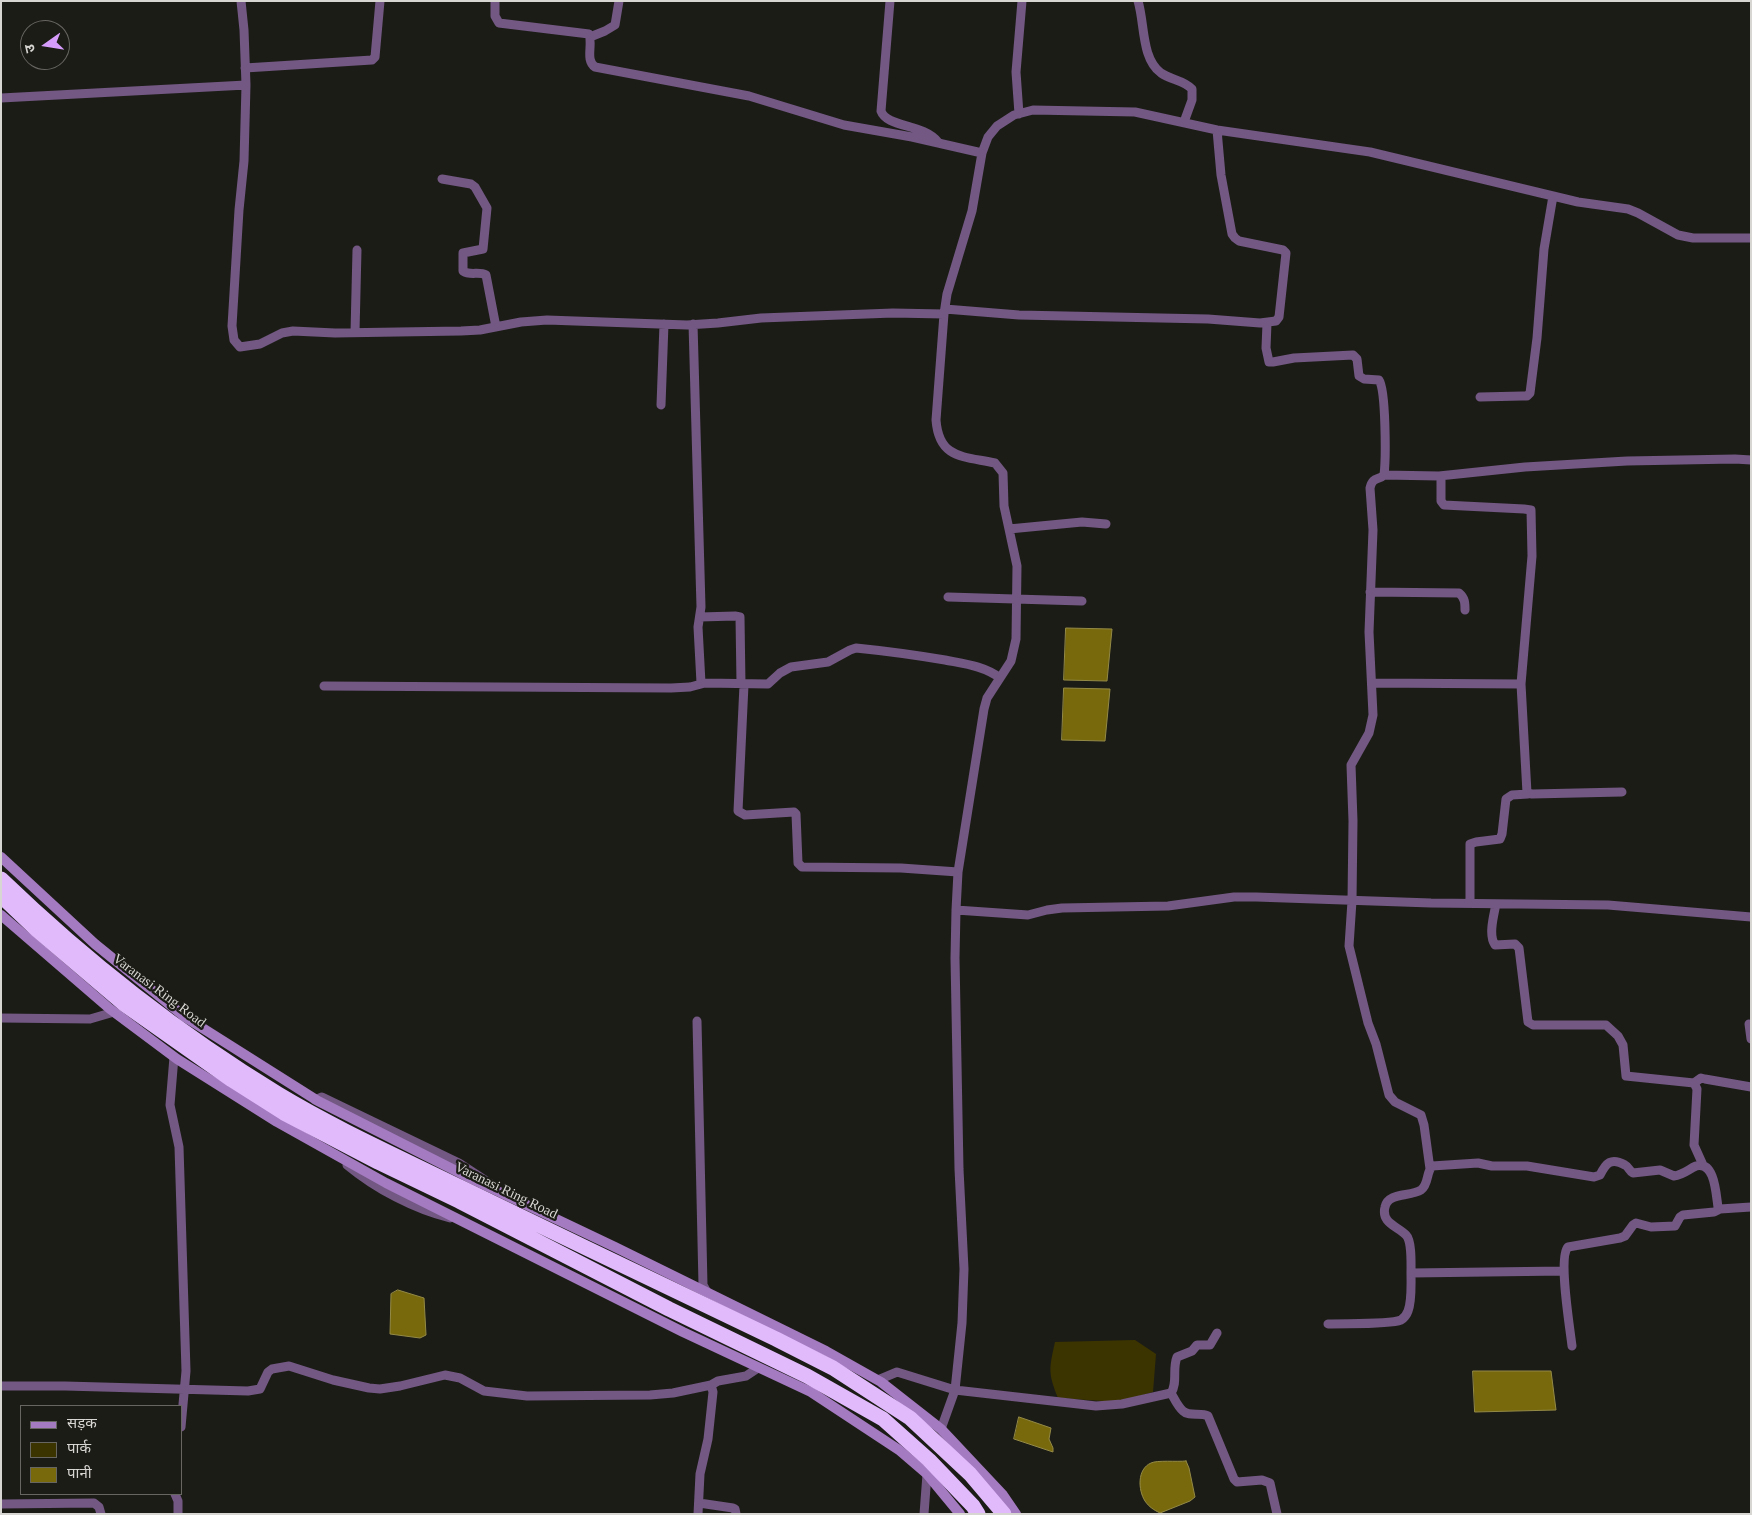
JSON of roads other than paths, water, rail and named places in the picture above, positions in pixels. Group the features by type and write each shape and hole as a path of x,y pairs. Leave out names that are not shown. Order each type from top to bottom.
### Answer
{"highway":[{"name":"Varanasi Ring Road","path":"1,879 40,917 132,993 215,1054 271,1090 354,1136 833,1368 910,1418 970,1474 1004,1514"},
{"path":"1,896 37,930 124,1004 247,1090 284,1113 378,1162 460,1201 669,1309 807,1376 875,1414 929,1460 973,1506 978,1514"}],"street":[{"path":"241,1 246,85 244,161 232,326 234,340 240,347 260,344 282,333 293,331 461,331 547,320 693,324 761,318 944,312 1208,319 1267,323 1276,321 1279,317 1286,253 1283,250 1239,241 1232,234 1218,154 1217,130"},
{"path":"245,68 372,60 375,57 380,1"},
{"path":"496,1 495,16 499,23 589,34 590,60 591,65 595,67 749,96 844,125 982,153"},
{"path":"590,37 615,25 619,1"},
{"path":"890,1 881,105 882,115 926,132 938,143"},
{"path":"1019,114 1016,72 1022,1"},
{"path":"1138,1 1151,63 1162,74 1192,89 1192,100 1184,122"},
{"path":"1,98 246,85"},
{"path":"941,1429 955,1390 962,1323 964,1269 959,1170 955,958 958,872 984,709 987,698 1011,661 1015,650 1017,600 1017,566 1004,506 1003,473 995,463 956,455 947,450 941,442 936,420 947,294 972,211 982,153 988,137 997,126 1019,114 1033,110 1135,112 1217,130 1370,152 1578,202 1628,209 1678,235 1693,238 1751,238"},
{"path":"880,131 886,118"},
{"path":"442,179 475,186 484,202 487,215 484,245 480,250 463,252 463,271 467,274 483,273 486,275 496,327"},
{"path":"1480,397 1527,396 1530,393 1537,338 1544,249 1553,196"},
{"path":"355,332 357,250"},
{"path":"1267,323 1266,348 1269,362 1294,358 1353,355 1357,359 1359,376 1381,382 1384,418 1384,475"},
{"path":"660,405 664,324"},
{"path":"693,324 700,617 698,627 701,684"},
{"path":"1328,1324 1375,1323 1400,1320 1408,1311 1411,1273 1409,1241 1406,1235 1386,1220 1385,1206 1388,1200 1392,1198 1412,1194 1422,1189 1426,1184 1430,1169 1423,1119 1417,1112 1392,1100 1376,1044 1368,1024 1349,946 1352,901 1353,803 1351,765 1372,724 1370,592 1373,530 1370,488 1372,482 1384,475 1439,476 1627,461 1751,460"},
{"path":"1439,476 1441,478 1441,501 1444,505 1531,510 1532,556 1521,684 1528,794"},
{"path":"1008,529 1082,522 1106,524"},
{"path":"1370,592 1459,593 1465,600 1465,610"},
{"path":"948,597 1082,601"},
{"path":"700,617 740,617 742,685 738,812 745,815 794,812 796,814 798,863 802,867 901,868 958,872"},
{"path":"324,686 690,688 701,684 768,684 785,670 812,663 828,662 856,648 904,653 971,665 986,669 1000,678"},
{"path":"1372,683 1521,684"},
{"path":"1470,903 1470,844 1500,839 1506,799 1512,795 1528,794 1622,792"},
{"path":"1,857 95,944 185,1017 315,1100 472,1179 826,1351 878,1380 941,1429 1003,1495 1016,1514"},
{"path":"956,910 1028,915 1062,908 1168,906 1234,897 1608,905 1751,917"},
{"path":"1496,904 1492,941 1495,945 1516,944 1519,948 1527,1018 1530,1024 1606,1025 1618,1036 1622,1045 1626,1076 1694,1083 1701,1078 1751,1087"},
{"path":"1,915 114,1012 174,1057 277,1122 386,1183 758,1368 812,1392 899,1450 927,1474 960,1514"},
{"path":"1,1018 90,1019 114,1012"},
{"path":"697,1021 703,1285 707,1292"},
{"path":"1749,1024 1751,1039"},
{"path":"174,1057 170,1105 179,1148 185,1390 182,1418"},
{"path":"1694,1083 1697,1089 1694,1145 1703,1165 1711,1173 1720,1209"},
{"path":"1430,1169 1436,1166 1470,1162 1492,1166 1527,1166 1594,1176 1600,1175 1606,1163 1615,1162 1627,1166 1630,1172 1633,1173 1660,1170 1674,1176 1703,1165"},
{"path":"1572,1346 1564,1271 1565,1250 1568,1247 1620,1238 1625,1236 1636,1223 1651,1227 1674,1226 1683,1215 1751,1206"},
{"path":"1411,1273 1564,1271"},
{"path":"1171,1393 1174,1386 1174,1363 1177,1357 1192,1351 1197,1345 1210,1345 1217,1334"},
{"path":"1,1386 255,1391 262,1387 268,1372 285,1366 369,1388 380,1389 445,1375 460,1378 484,1391 527,1396 650,1395 673,1393 711,1385 718,1381 746,1376 758,1368"},
{"path":"878,1380 897,1372 955,1390 1096,1406 1122,1404 1171,1393"},
{"path":"698,1514 700,1474 708,1439 714,1392 711,1385"},
{"path":"1171,1393 1186,1413 1208,1416 1234,1479 1238,1482 1262,1480 1270,1483 1277,1514"},
{"path":"924,1514 927,1474"},
{"path":"175,1495 178,1501 178,1514"},
{"path":"1,1504 94,1503 99,1507 101,1514"},
{"path":"699,1503 733,1508 736,1514"}],"water":[{"path":"1066,628 1112,629 1107,681 1064,680"},
{"path":"1064,688 1110,689 1105,741 1062,740"},
{"path":"398,1290 424,1298 426,1335 420,1338 390,1334 391,1294"},
{"path":"1473,1371 1551,1371 1556,1410 1475,1412"},
{"path":"1019,1417 1051,1428 1049,1439 1053,1452 1014,1439"},
{"path":"1162,1461 1186,1461 1195,1497 1190,1501 1160,1513 1148,1505 1140,1486 1141,1475 1146,1466"}]}
